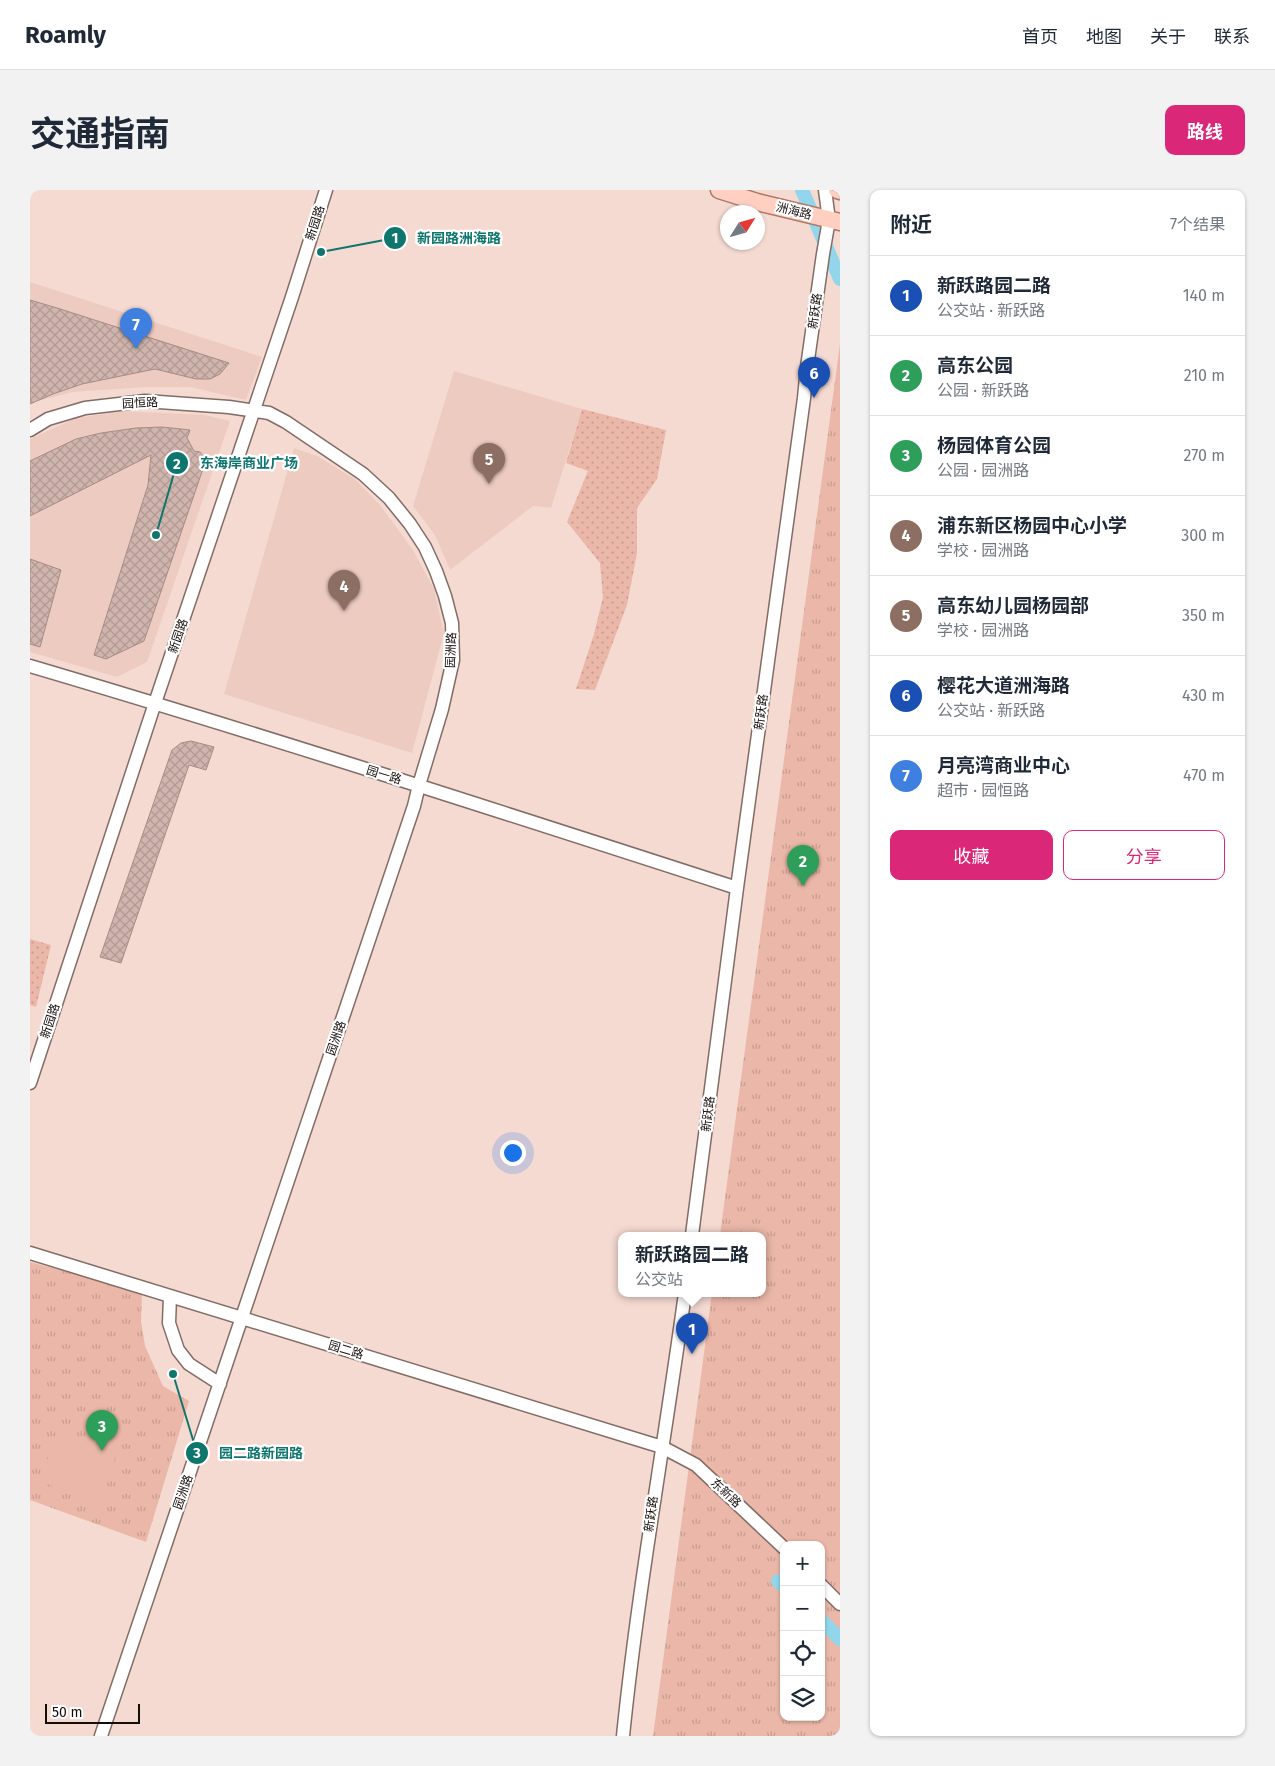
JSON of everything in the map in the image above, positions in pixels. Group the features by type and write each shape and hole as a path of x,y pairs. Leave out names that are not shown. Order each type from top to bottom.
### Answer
{"main road":[{"name":"洲海路","path":"719,190 757,202 835,221"}],"street":[{"name":"新园路","path":"30,1083 326,190"},
{"name":"新跃路","path":"692,1232 819,286 835,221 825,190"},
{"name":"园恒路","path":"30,430 48,420 85,408 145,401 254,411"},
{"name":"园洲路","path":"101,1736 411,816 442,708 453,660 452,623 445,596 425,548 410,524 389,498 363,474 286,422 270,413 254,411"},
{"name":"园一路","path":"30,666 419,785 738,888"},
{"name":"园二路","path":"30,1253 662,1447"},
{"path":"170,1296 169,1323 178,1350 189,1364 220,1384"},
{"name":"新跃路","path":"622,1736 630,1665 676,1362 684,1297"},
{"name":"东新路","path":"662,1447 696,1465 780,1544"},
{"path":"822,1586 840,1604"}],"shaded area":[{"path":"30,282 262,357 246,400 190,387 147,387 73,392 30,403"},
{"path":"454,371 582,409 551,508 533,506 450,570 435,535 413,506"},
{"path":"123,411 205,415 230,421 147,662 117,677 30,652 30,439 76,418"},
{"path":"294,448 317,456 355,479 380,505 413,550 434,589 444,633 412,753 224,694"}],"green space":[{"path":"840,344 840,1736 653,1736 711,1297 766,1297 766,1232 720,1232"},
{"path":"582,409 666,430 657,479 637,508 637,553 627,605 595,690 576,689 594,634 603,597 600,563 567,522 588,471 566,463"},
{"path":"30,939 51,945 36,1007 30,1005"},
{"path":"30,1262 142,1292 141,1321 145,1346 163,1386 189,1401 146,1542 30,1500"},
{"path":"57,1430 117,1452 100,1501 40,1482"}],"building":[{"path":"30,300 229,363 220,374 210,379 196,379 155,369 82,384 30,404"},
{"path":"162,427 190,430 187,438 194,451 200,452 206,460 144,641 106,659 94,655 148,485 151,455 30,516 30,461 76,439 136,428"},
{"path":"30,559 61,570 40,647 30,644"},
{"path":"191,741 214,747 206,770 189,765 121,963 100,957 172,750 181,743"}],"waterway":[{"path":"802,190 840,279"},
{"path":"825,1624 840,1639"}],"place":[{"name":"新园路洲海路","path":"321,252"},
{"name":"月亮湾商业中心","path":"136,349"},
{"name":"樱花大道洲海路","path":"814,398"},
{"name":"高东幼儿园杨园部","path":"489,484"},
{"name":"东海岸商业广场","path":"156,535"},
{"name":"浦东新区杨园中心小学","path":"344,611"},
{"name":"高东公园","path":"803,886"},
{"name":"新跃路园二路","path":"692,1354"},
{"name":"园二路新园路","path":"173,1374"},
{"name":"杨园体育公园","path":"102,1451"}]}
